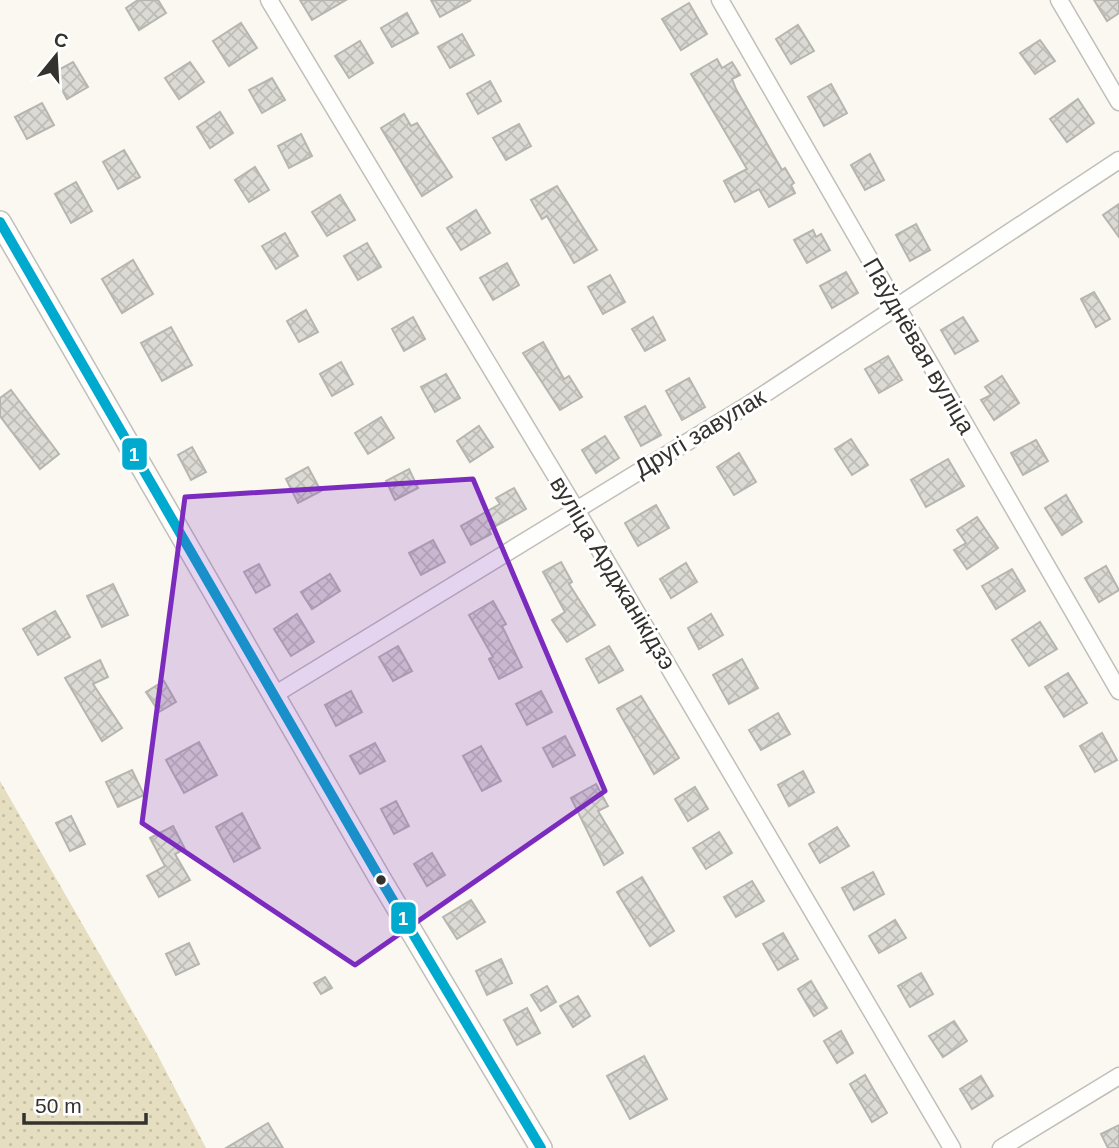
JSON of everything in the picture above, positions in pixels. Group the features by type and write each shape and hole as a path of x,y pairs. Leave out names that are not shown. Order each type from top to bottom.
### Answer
{"street":[{"name":"вуліца Арджанікідзэ","path":"269,0 575,508 952,1148"},
{"name":"Паўднёвая вуліца","path":"720,0 1119,691"},
{"path":"1059,0 1119,103"},
{"name":"Другі завулак","path":"274,695 575,508 751,403 1119,160"},
{"path":"0,222 382,883 541,1148"},
{"path":"1001,1148 1119,1076"}],"highlighted area":[{"path":"473,479 605,791 355,965 142,823 185,497"}],"shaded area":[{"path":"0,781 157,1054 206,1148 0,1148"}],"building":[{"path":"138,0 158,0 166,13 139,30 126,8"},
{"path":"300,0 346,0 312,20"},
{"path":"431,0 471,0 440,17"},
{"path":"1094,0 1119,0 1119,13 1107,21"},
{"path":"689,3 707,34 681,50 662,19"},
{"path":"407,13 418,33 392,47 381,28"},
{"path":"241,23 257,48 229,66 213,41"},
{"path":"798,25 814,51 791,64 776,39"},
{"path":"462,34 474,55 450,68 438,47"},
{"path":"1040,40 1055,61 1035,74 1020,53"},
{"path":"360,41 373,63 349,78 335,56"},
{"path":"717,59 722,68 732,62 740,75 732,79 736,89 782,170 785,168 794,183 791,185 795,193 769,207 759,189 735,202 724,181 747,169 691,74"},
{"path":"73,62 88,87 67,99 53,73"},
{"path":"190,62 204,82 179,99 165,78"},
{"path":"272,78 285,100 262,113 249,90"},
{"path":"490,81 501,101 478,114 467,94"},
{"path":"831,84 847,113 824,126 808,97"},
{"path":"1078,99 1094,123 1067,142 1050,119"},
{"path":"42,103 54,125 27,139 15,117"},
{"path":"220,112 233,133 210,148 197,127"},
{"path":"404,114 411,126 417,123 452,177 422,196 381,128"},
{"path":"519,124 531,146 506,160 493,138"},
{"path":"301,134 312,156 289,168 278,146"},
{"path":"124,150 140,177 118,189 103,162"},
{"path":"870,154 884,180 865,190 851,165"},
{"path":"255,167 269,190 249,202 235,180"},
{"path":"76,182 92,211 71,223 55,194"},
{"path":"557,186 597,250 574,263 547,216 542,219 531,200"},
{"path":"340,195 355,220 327,236 312,212"},
{"path":"1119,204 1119,237 1103,215"},
{"path":"476,210 490,233 461,250 447,228"},
{"path":"916,224 930,250 910,261 896,235"},
{"path":"813,230 816,237 821,234 830,250 807,263 794,240"},
{"path":"285,233 298,256 276,269 262,246"},
{"path":"367,243 381,267 358,280 344,256"},
{"path":"133,260 153,294 122,313 102,279"},
{"path":"507,263 519,285 493,300 480,278"},
{"path":"846,272 858,293 832,308 820,286"},
{"path":"610,275 625,302 603,314 588,287"},
{"path":"1094,292 1110,319 1096,327 1081,299"},
{"path":"306,310 318,332 299,342 287,321"},
{"path":"413,317 425,339 404,351 392,329"},
{"path":"653,317 665,340 645,351 632,329"},
{"path":"963,317 978,341 955,354 941,330"},
{"path":"171,327 192,365 162,381 141,343"},
{"path":"543,342 564,379 569,376 582,397 560,410 523,353"},
{"path":"888,356 902,380 879,393 865,369"},
{"path":"341,362 353,384 332,396 320,374"},
{"path":"446,374 460,398 435,412 421,387"},
{"path":"1002,376 1019,403 994,420 981,400 991,395 985,387"},
{"path":"689,378 705,407 682,420 666,391"},
{"path":"11,390 59,454 40,469 0,416 0,398"},
{"path":"645,406 661,435 641,446 625,417"},
{"path":"381,417 394,438 368,454 355,433"},
{"path":"479,426 493,447 470,462 457,441"},
{"path":"605,436 619,458 596,473 582,450"},
{"path":"851,439 868,465 852,475 835,449"},
{"path":"1036,440 1048,461 1023,475 1011,453"},
{"path":"192,447 206,472 191,480 178,455"},
{"path":"739,453 756,482 734,495 717,467"},
{"path":"948,459 964,486 926,507 911,480"},
{"path":"308,467 321,491 298,503 286,479"},
{"path":"409,469 418,488 395,500 386,481"},
{"path":"514,488 526,509 489,530 491,534 471,545 461,526 500,504 496,498"},
{"path":"1066,495 1082,522 1062,535 1045,508"},
{"path":"656,505 669,528 638,546 625,523"},
{"path":"977,517 998,548 967,569 954,550 966,543 957,530"},
{"path":"433,540 445,562 421,575 409,553"},
{"path":"561,562 572,582 569,584 595,625 567,642 552,620 565,612 543,572"},
{"path":"686,563 697,582 671,598 660,579"},
{"path":"259,564 270,585 256,593 244,572"},
{"path":"1106,566 1119,590 1099,602 1085,578"},
{"path":"1012,569 1025,591 996,609 982,586"},
{"path":"330,574 340,591 312,609 301,592"},
{"path":"113,584 128,615 102,627 87,596"},
{"path":"493,601 506,624 502,626 522,667 499,679 489,659 493,657 469,615"},
{"path":"55,611 70,637 38,655 23,629"},
{"path":"297,614 314,642 291,656 274,629"},
{"path":"711,614 723,635 699,649 688,628"},
{"path":"1040,622 1057,649 1029,666 1012,640"},
{"path":"398,646 412,671 393,681 379,657"},
{"path":"609,646 623,670 599,683 586,659"},
{"path":"742,659 758,688 729,704 713,675"},
{"path":"100,660 108,677 93,684 122,728 102,741 65,678"},
{"path":"1068,673 1087,703 1064,717 1045,687"},
{"path":"164,681 176,702 159,712 146,692"},
{"path":"351,691 362,712 336,726 325,705"},
{"path":"541,691 552,712 527,725 516,704"},
{"path":"641,696 679,758 654,774 617,709"},
{"path":"778,713 790,734 761,750 749,730"},
{"path":"1102,733 1117,760 1095,772 1080,746"},
{"path":"565,736 575,755 553,767 543,748"},
{"path":"199,742 217,775 184,793 166,760"},
{"path":"375,743 385,761 360,774 350,756"},
{"path":"481,746 501,781 482,791 463,756"},
{"path":"132,770 144,795 118,807 106,782"},
{"path":"803,771 814,792 789,806 778,785"},
{"path":"596,784 608,806 598,811 623,853 604,865 571,798"},
{"path":"695,787 708,809 688,821 675,799"},
{"path":"396,801 409,826 394,834 381,809"},
{"path":"242,813 260,848 234,862 216,827"},
{"path":"71,816 85,844 70,851 56,823"},
{"path":"173,826 185,849 175,854 190,880 159,897 147,876 165,866 150,838"},
{"path":"837,827 849,846 820,863 809,844"},
{"path":"719,832 732,853 706,869 693,848"},
{"path":"432,853 445,875 427,886 414,864"},
{"path":"873,872 884,894 854,910 842,888"},
{"path":"642,877 674,931 650,946 617,892"},
{"path":"752,881 764,901 736,917 724,897"},
{"path":"471,900 485,922 457,939 443,917"},
{"path":"895,920 906,938 879,953 869,936"},
{"path":"783,933 798,959 778,970 763,944"},
{"path":"189,943 199,964 176,975 166,954"},
{"path":"501,959 512,983 487,995 476,971"},
{"path":"921,973 933,994 910,1007 898,986"},
{"path":"325,977 332,988 321,994 314,983"},
{"path":"811,981 827,1008 814,1016 798,989"},
{"path":"547,986 556,1002 541,1011 531,995"},
{"path":"578,996 590,1016 573,1027 560,1006"},
{"path":"527,1008 540,1033 517,1045 504,1020"},
{"path":"954,1021 967,1041 943,1057 929,1036"},
{"path":"841,1031 853,1053 837,1063 824,1041"},
{"path":"644,1056 667,1099 630,1119 607,1076"},
{"path":"865,1075 887,1113 872,1122 850,1084"},
{"path":"981,1076 993,1096 972,1109 960,1089"},
{"path":"268,1123 283,1148 226,1148"},
{"path":"1119,1125 1119,1148 1108,1148 1101,1134"}],"transit line":[{"name":"1","path":"0,222 382,882 541,1148"}]}
